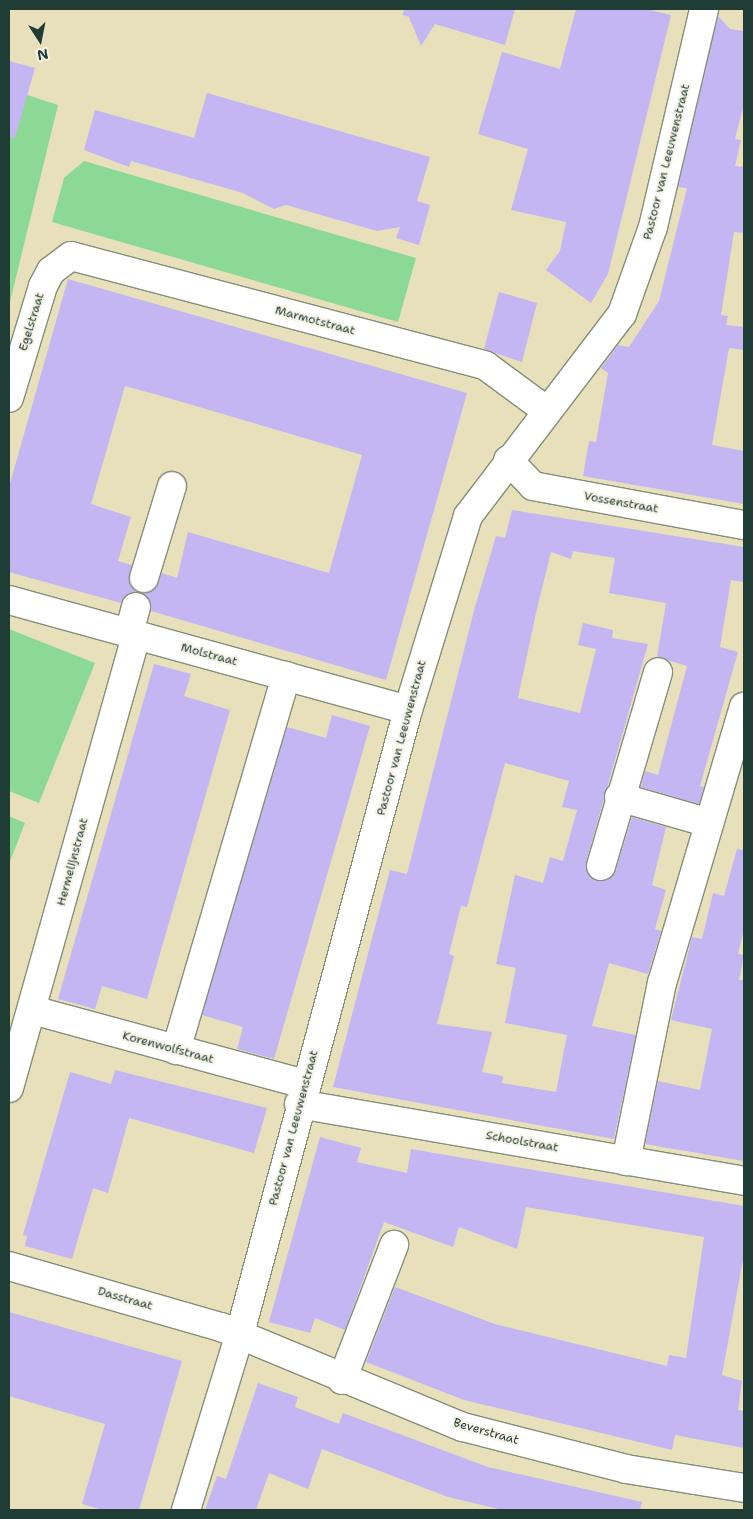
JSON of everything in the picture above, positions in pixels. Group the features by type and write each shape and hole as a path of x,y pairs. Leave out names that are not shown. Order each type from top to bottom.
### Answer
{"street":[{"name":"Pastoor van Leeuwenstraat","path":"186,1510 239,1337 302,1094 408,710 468,516 508,460 622,314 653,228 704,9"},
{"name":"Marmotstraat","path":"71,256 486,366 547,411"},
{"name":"Egelstraat","path":"9,398 43,286 51,271 71,256"},
{"name":"Vossenstraat","path":"508,460 533,486 744,525"},
{"path":"144,578 172,486"},
{"name":"Molstraat","path":"9,600 408,710"},
{"name":"Hermelijnstraat","path":"9,1088 32,1010 132,634 136,607"},
{"path":"601,866 619,797 658,672"},
{"path":"176,1050 286,676"},
{"path":"626,1160 662,983 744,707"},
{"path":"619,797 710,823"},
{"name":"Korenwolfstraat","path":"32,1010 176,1050 302,1094"},
{"name":"Schoolstraat","path":"302,1094 626,1160 744,1181"},
{"path":"342,1380 394,1245"},
{"name":"Dasstraat","path":"9,1266 221,1327 239,1337"},
{"name":"Beverstraat","path":"239,1337 463,1427 626,1469 744,1488"}],"green space":[{"path":"9,89 58,105 9,306"},
{"path":"84,161 416,258 398,322 52,222 64,178"},
{"path":"9,629 95,663 39,803 9,791"},
{"path":"9,816 25,823 9,864"}],"building":[{"path":"404,9 515,9 505,45 435,24 421,46 409,17 403,15"},
{"path":"576,9 646,9 671,15 608,274 591,303 546,270 560,251 566,222 511,210 528,149 478,134 502,52 560,69"},
{"path":"718,16 730,29 744,31 744,104 735,139 741,140 735,166 744,167 744,233 734,232 721,315 728,316 726,325 744,327 744,350 729,348 712,445 744,451 744,504 583,476 589,441 596,442 608,373 601,368 618,345 629,347 659,301 687,188 678,187"},
{"path":"9,61 35,68 15,138 9,137"},
{"path":"207,93 430,157 417,201 430,205 419,245 396,238 400,227 377,231 286,205 274,209 243,193 131,161 129,167 84,150 95,110 194,138"},
{"path":"68,279 467,393 386,680 151,611 151,603 142,593 155,589 162,573 177,578 188,532 329,573 362,455 165,397 125,386 91,504 131,517 118,561 132,565 129,581 138,592 121,603 9,572 9,487"},
{"path":"499,292 537,303 522,362 484,349"},
{"path":"512,510 744,547 744,582 731,580 720,647 738,652 700,786 704,787 699,804 641,787 645,771 658,775 687,666 657,657 666,603 609,593 615,558 573,551 571,559 551,552 536,613 518,698 580,713 596,649 578,645 583,623 613,630 612,638 648,644 586,862 590,877 605,881 616,870 632,817 666,827 652,885 666,890 655,929 661,931 648,974 609,963 592,1026 636,1035 614,1139 333,1087 390,870 407,874 475,607 496,536 505,538","holes":["505,763 569,781 562,807 577,810 563,861 550,857 543,883 515,875 496,964 516,968 505,1023 567,1035 556,1092 502,1083 503,1076 482,1072 492,1032 437,1024 454,956 449,954 461,906 467,907"]},
{"path":"154,664 191,674 184,696 230,710 147,999 102,986 95,1009 58,999"},
{"path":"332,715 370,726 274,1059 237,1049 243,1027 202,1015 287,727 326,738"},
{"path":"737,849 744,850 744,929 738,954 744,955 739,980 744,980 744,1161 645,1144 658,1081 700,1090 712,1029 671,1020 692,937 702,939 713,893 724,896"},
{"path":"115,1070 267,1108 254,1153 129,1118 108,1193 93,1188 72,1259 25,1246 27,1236 23,1235 70,1072 111,1084"},
{"path":"320,1137 361,1148 357,1162 407,1173 411,1149 744,1206 744,1254 722,1375 742,1381 738,1410 744,1411 744,1448 675,1435 672,1450 464,1400 366,1362 395,1287 495,1324 667,1366 669,1355 686,1358 704,1237 526,1207 517,1249 459,1227 453,1247 384,1222 345,1330 315,1318 310,1333 269,1322"},
{"path":"9,1312 182,1361 139,1510 103,1510 82,1504 105,1424 9,1396"},
{"path":"258,1383 298,1397 295,1407 339,1424 343,1413 488,1467 642,1502 640,1510 503,1510 448,1497 322,1449 308,1489 269,1473 256,1510 205,1510 217,1476 226,1479"}]}
